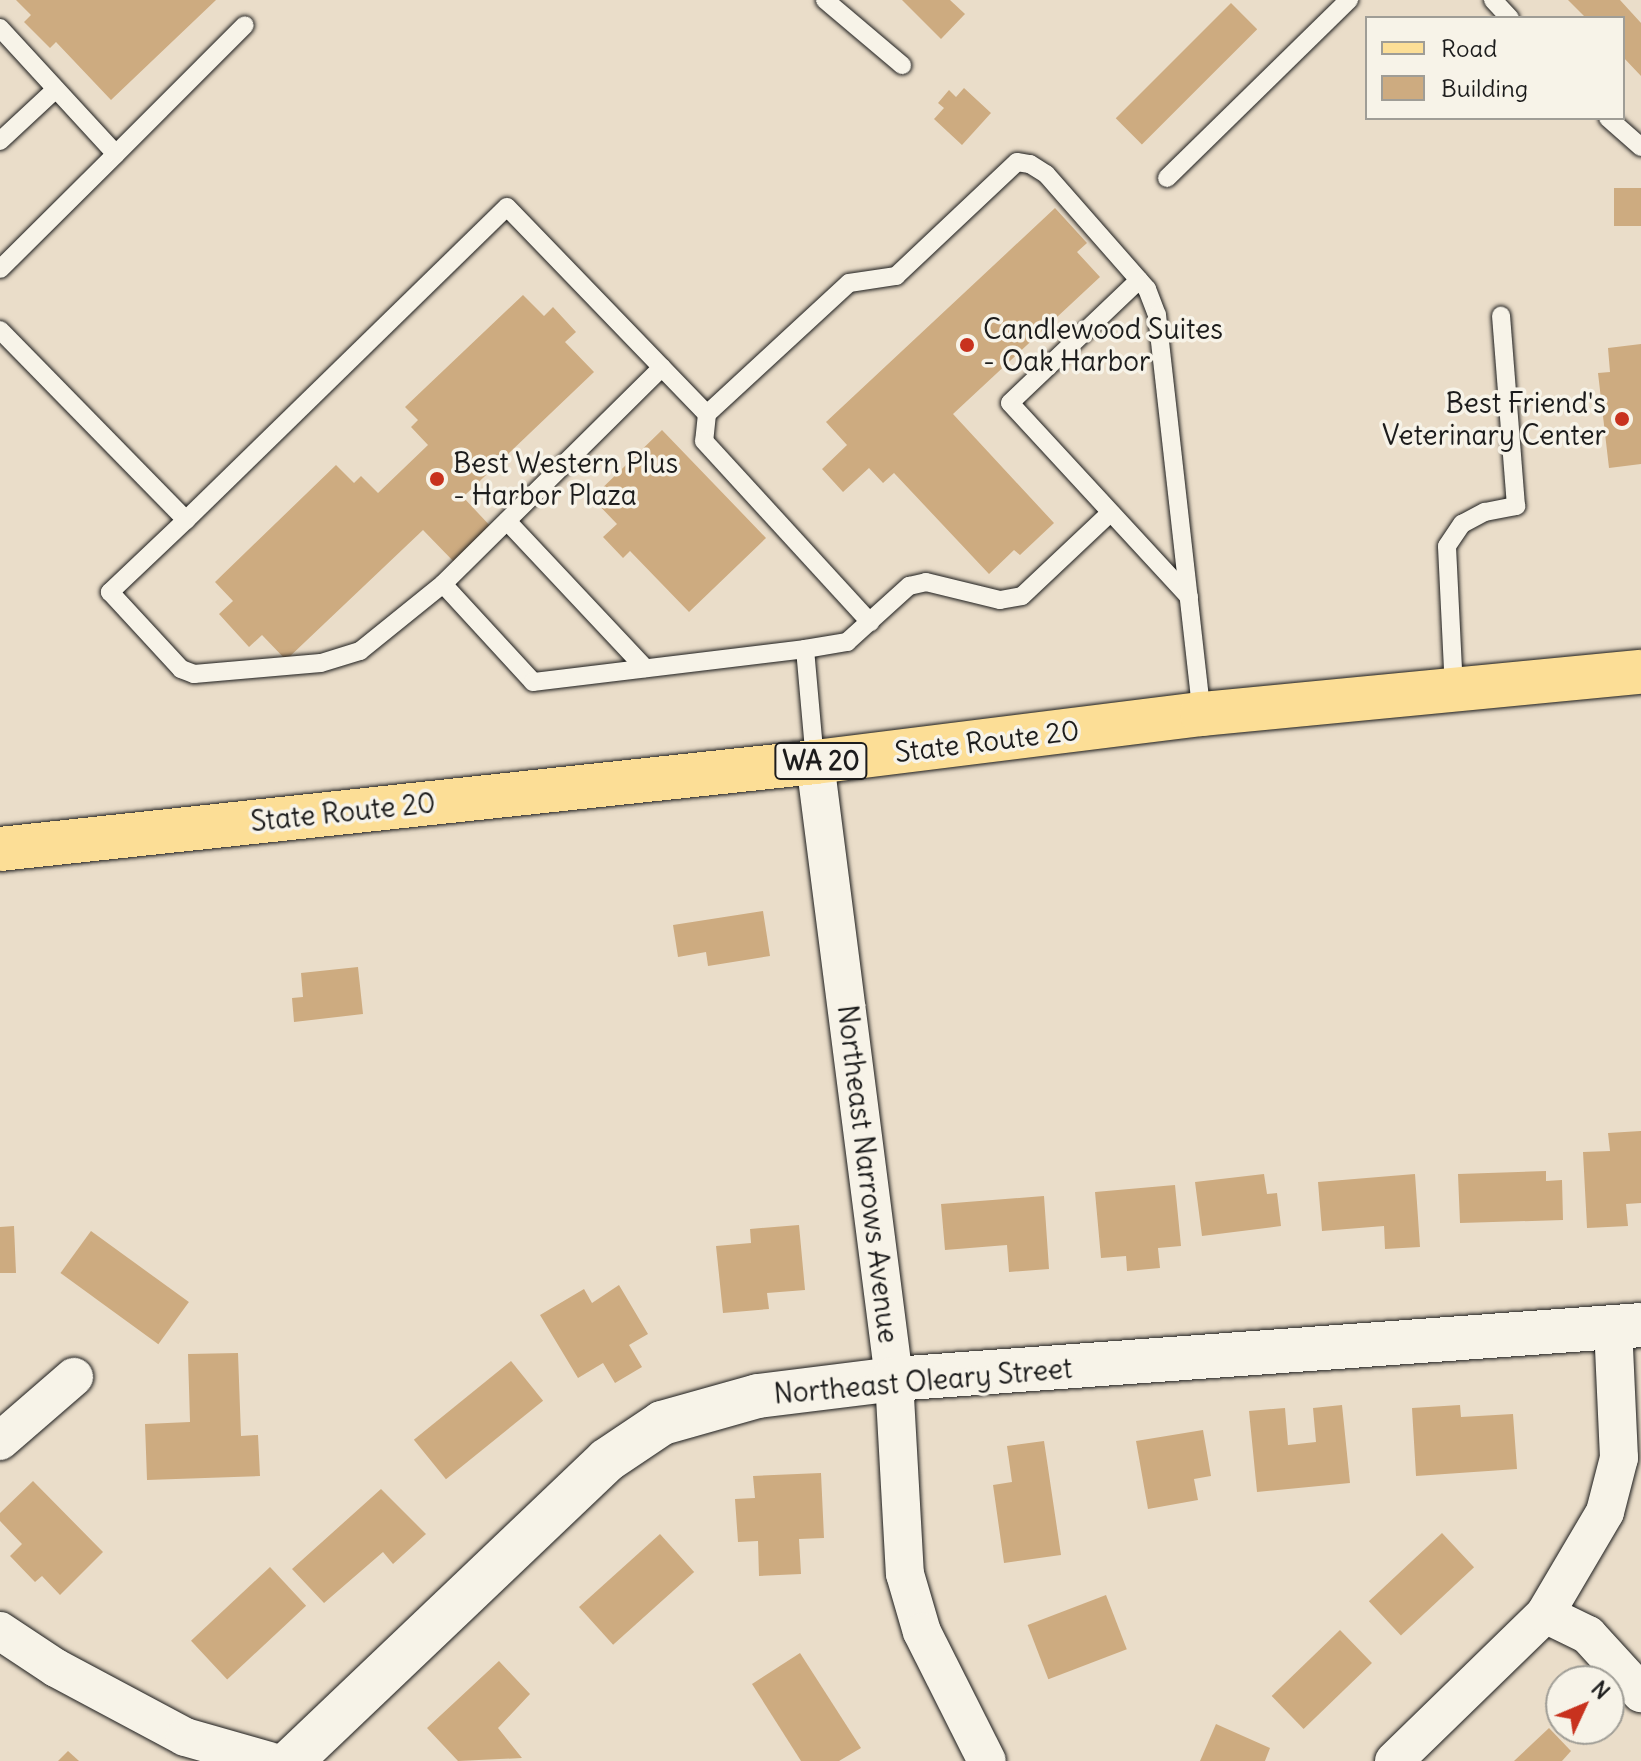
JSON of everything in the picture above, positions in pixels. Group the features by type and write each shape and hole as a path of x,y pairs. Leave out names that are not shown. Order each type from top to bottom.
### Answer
{"main road":[{"name":"State Route 20","path":"0,849 815,762 1202,714 1641,672"}],"street":[{"name":"Northeast Narrows Avenue","path":"815,762 894,1379 905,1574 922,1632 987,1761"},
{"name":"Northeast Oleary Street","path":"291,1761 607,1460 662,1423 758,1396 894,1379 1627,1326"},
{"path":"1394,1761 1545,1614 1605,1512 1619,1458 1627,1326"},
{"path":"0,1441 74,1377"},
{"path":"1545,1614 1588,1635 1641,1693"},
{"path":"0,1631 56,1668 185,1737 269,1761"}],"lane":[{"path":"825,0 902,65"},
{"path":"1167,178 1349,0"},
{"path":"1493,0 1508,16"},
{"path":"0,269 245,25"},
{"path":"0,28 116,154"},
{"path":"0,141 56,89"},
{"path":"1610,120 1641,147"},
{"path":"870,622 704,441 707,414 849,283 896,276 1017,162 1046,174 1139,280 1157,315 1202,714"},
{"path":"662,367 443,584 360,651 321,663 194,674 181,669 110,592 507,207 662,367 707,414"},
{"path":"1139,280 1010,403 1189,597"},
{"path":"1454,690 1447,546 1462,524 1485,512 1516,506 1501,316"},
{"path":"0,330 186,520"},
{"path":"443,584 533,682 847,642 909,586 926,582 1000,600 1022,596 1110,513"},
{"path":"507,521 645,668"},
{"path":"805,649 815,762"}],"building":[{"path":"16,0 216,0 111,100 56,42 50,48 24,22 31,15"},
{"path":"902,0 950,0 965,14 941,39"},
{"path":"1568,0 1620,0 1641,23 1641,76 1625,59 1625,16 1584,16"},
{"path":"1231,3 1257,29 1142,144 1116,118"},
{"path":"964,88 991,113 962,145 934,119 944,108 938,103 949,90 956,97"},
{"path":"1614,188 1641,188 1641,226 1614,226"},
{"name":"Candlewood Suites - Oak Harbor","path":"1055,208 1087,243 1077,252 1100,277 953,414 1054,523 1020,555 1014,550 989,574 894,473 883,483 869,468 843,492 822,469 847,445 826,422"},
{"name":"Best Western Plus - Harbor Plaza","path":"523,295 544,316 553,307 576,332 565,342 594,372 463,497 494,530 457,565 423,530 286,660 262,635 249,647 219,614 233,601 215,582 336,465 354,483 361,476 378,493 428,445 411,427 418,420 405,407"},
{"name":"Best Friend's Veterinary Center","path":"1641,344 1641,464 1609,468 1598,373 1610,372 1608,348"},
{"path":"662,430 766,538 689,612 630,551 623,558 603,537 617,524 592,498"},
{"path":"763,911 770,956 708,966 706,952 678,957 673,925"},
{"path":"358,967 363,1014 294,1022 292,998 303,997 301,973"},
{"path":"1641,1131 1641,1203 1626,1204 1628,1226 1587,1228 1583,1152 1610,1151 1608,1133"},
{"path":"1546,1171 1546,1181 1562,1180 1563,1220 1460,1223 1458,1174"},
{"path":"1264,1174 1267,1194 1277,1193 1281,1226 1202,1236 1195,1182"},
{"path":"1415,1174 1420,1247 1385,1249 1384,1226 1322,1231 1318,1182"},
{"path":"1175,1185 1181,1246 1158,1248 1160,1268 1127,1271 1126,1256 1101,1258 1095,1192"},
{"path":"1044,1196 1049,1269 1009,1272 1007,1245 945,1250 941,1204"},
{"path":"799,1225 805,1290 767,1293 769,1309 723,1313 716,1246 751,1243 750,1229"},
{"path":"14,1226 16,1273 0,1273 0,1227"},
{"path":"91,1231 189,1302 158,1344 60,1273"},
{"path":"619,1285 648,1334 629,1345 642,1367 615,1383 603,1363 578,1378 540,1315 584,1289 592,1303"},
{"path":"238,1353 241,1436 258,1435 260,1476 147,1480 145,1424 190,1422 188,1354"},
{"path":"511,1361 543,1401 446,1479 414,1440"},
{"path":"1342,1405 1350,1483 1257,1492 1249,1411 1285,1408 1288,1445 1316,1442 1313,1408"},
{"path":"1460,1405 1461,1417 1513,1414 1517,1469 1416,1476 1412,1408"},
{"path":"1203,1430 1211,1476 1194,1479 1198,1500 1148,1509 1136,1441"},
{"path":"1044,1441 1061,1555 1004,1563 993,1485 1012,1482 1007,1446"},
{"path":"821,1473 824,1538 799,1539 801,1574 759,1576 758,1541 738,1542 735,1499 755,1498 753,1476"},
{"path":"33,1481 103,1552 60,1595 42,1576 35,1582 10,1556 22,1544 0,1521 0,1513"},
{"path":"381,1489 426,1534 393,1564 383,1552 324,1603 292,1569"},
{"path":"1442,1533 1474,1567 1401,1636 1369,1601"},
{"path":"660,1534 694,1572 613,1645 579,1607"},
{"path":"270,1567 306,1606 227,1679 191,1641"},
{"path":"1106,1595 1127,1649 1048,1679 1028,1625"},
{"path":"1340,1630 1372,1663 1304,1729 1272,1696"},
{"path":"800,1653 861,1748 839,1761 801,1761 752,1684"},
{"path":"499,1661 530,1694 498,1728 522,1758 458,1761 427,1728"},
{"path":"1216,1724 1270,1748 1265,1761 1200,1761"},
{"path":"1545,1732 1545,1745 1565,1745 1571,1751 1562,1761 1514,1761"},
{"path":"68,1751 79,1761 58,1761"}],"place":[{"name":"Candlewood Suites - Oak Harbor","path":"967,345"},
{"name":"Best Friend's Veterinary Center","path":"1622,419"},
{"name":"Best Western Plus - Harbor Plaza","path":"437,479"}]}
